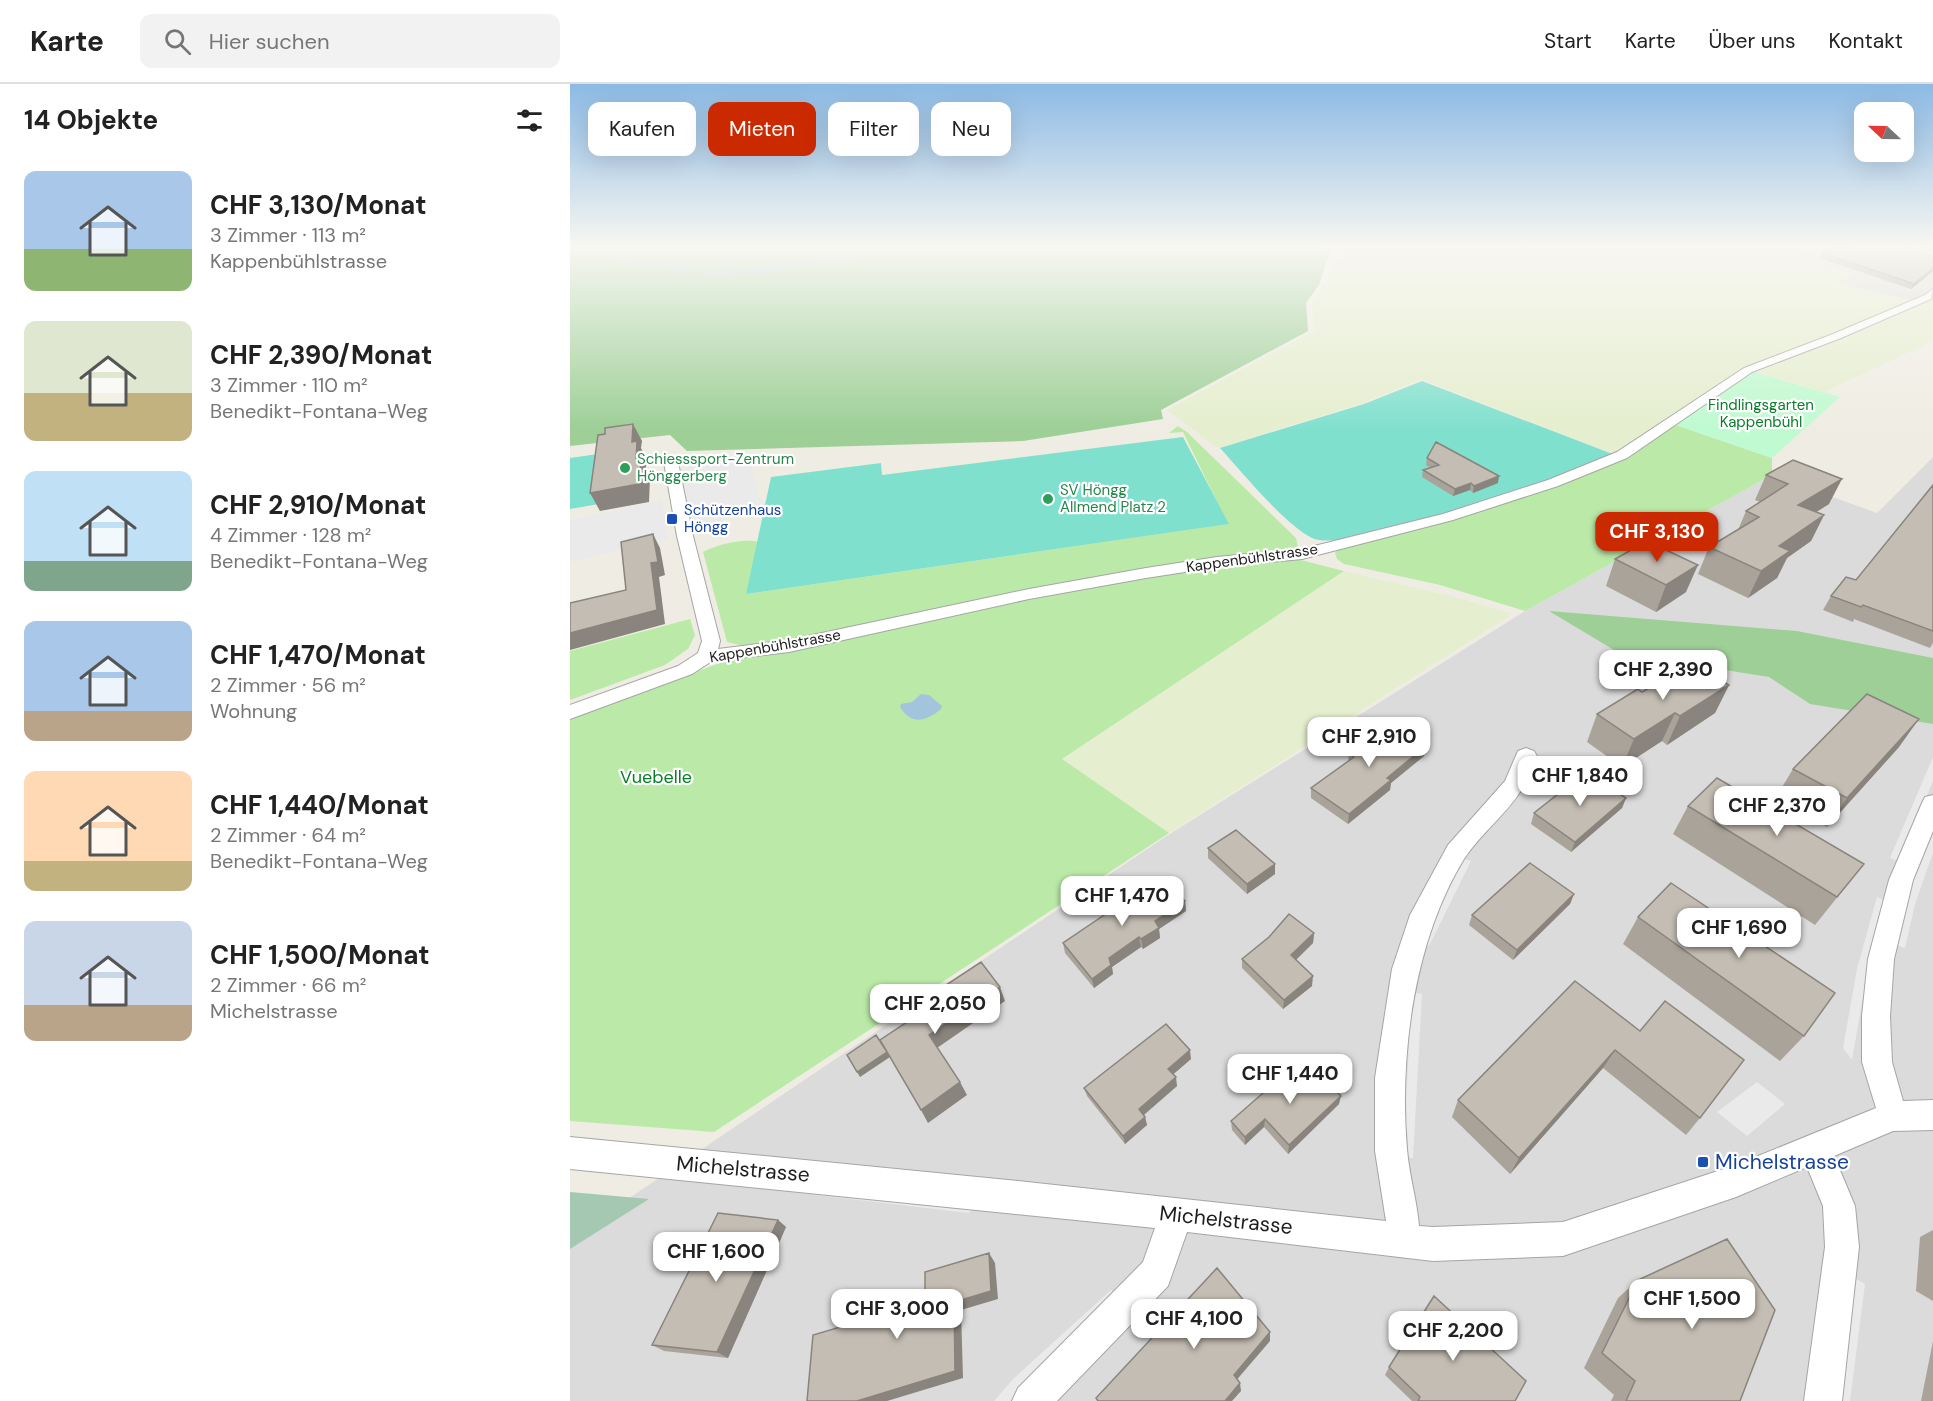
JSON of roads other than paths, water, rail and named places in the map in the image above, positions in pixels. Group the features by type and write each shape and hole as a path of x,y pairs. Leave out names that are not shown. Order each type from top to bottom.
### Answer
{"street":[{"name":"Kappenbühlstrasse","path":"570,712 685,670 707,656 789,646 1029,594 1146,573 1217,562 1302,554 1422,525 1553,483 1622,454 1748,370 1904,307"},
{"path":"671,462 685,536 711,641 707,656"},
{"path":"1404,1242 1401,1202 1391,1151 1390,1078 1406,969 1424,915 1456,852 1514,784 1526,756"},
{"path":"1893,1116 1877,1062 1876,1016 1881,959 1901,880 1933,803"},
{"name":"Michelstrasse","path":"570,1153 1296,1227 1433,1244 1563,1239 1736,1181 1893,1116 1933,1115"},
{"path":"1815,1150 1839,1206 1842,1247 1823,1401"},
{"path":"1031,1401 1156,1274 1175,1215"}],"place":[{"name":"Schiesssport-Zentrum Hönggerberg","path":"625,468"},
{"name":"SV Höngg Allmend Platz 2","path":"1048,499"},
{"name":"Schützenhaus Höngg","path":"672,519"},
{"name":"Michelstrasse","path":"1703,1162"}],"park label":[{"name":"Findlingsgarten Kappenbühl","path":"1761,414"},
{"name":"Vuebelle","path":"656,777"}]}
